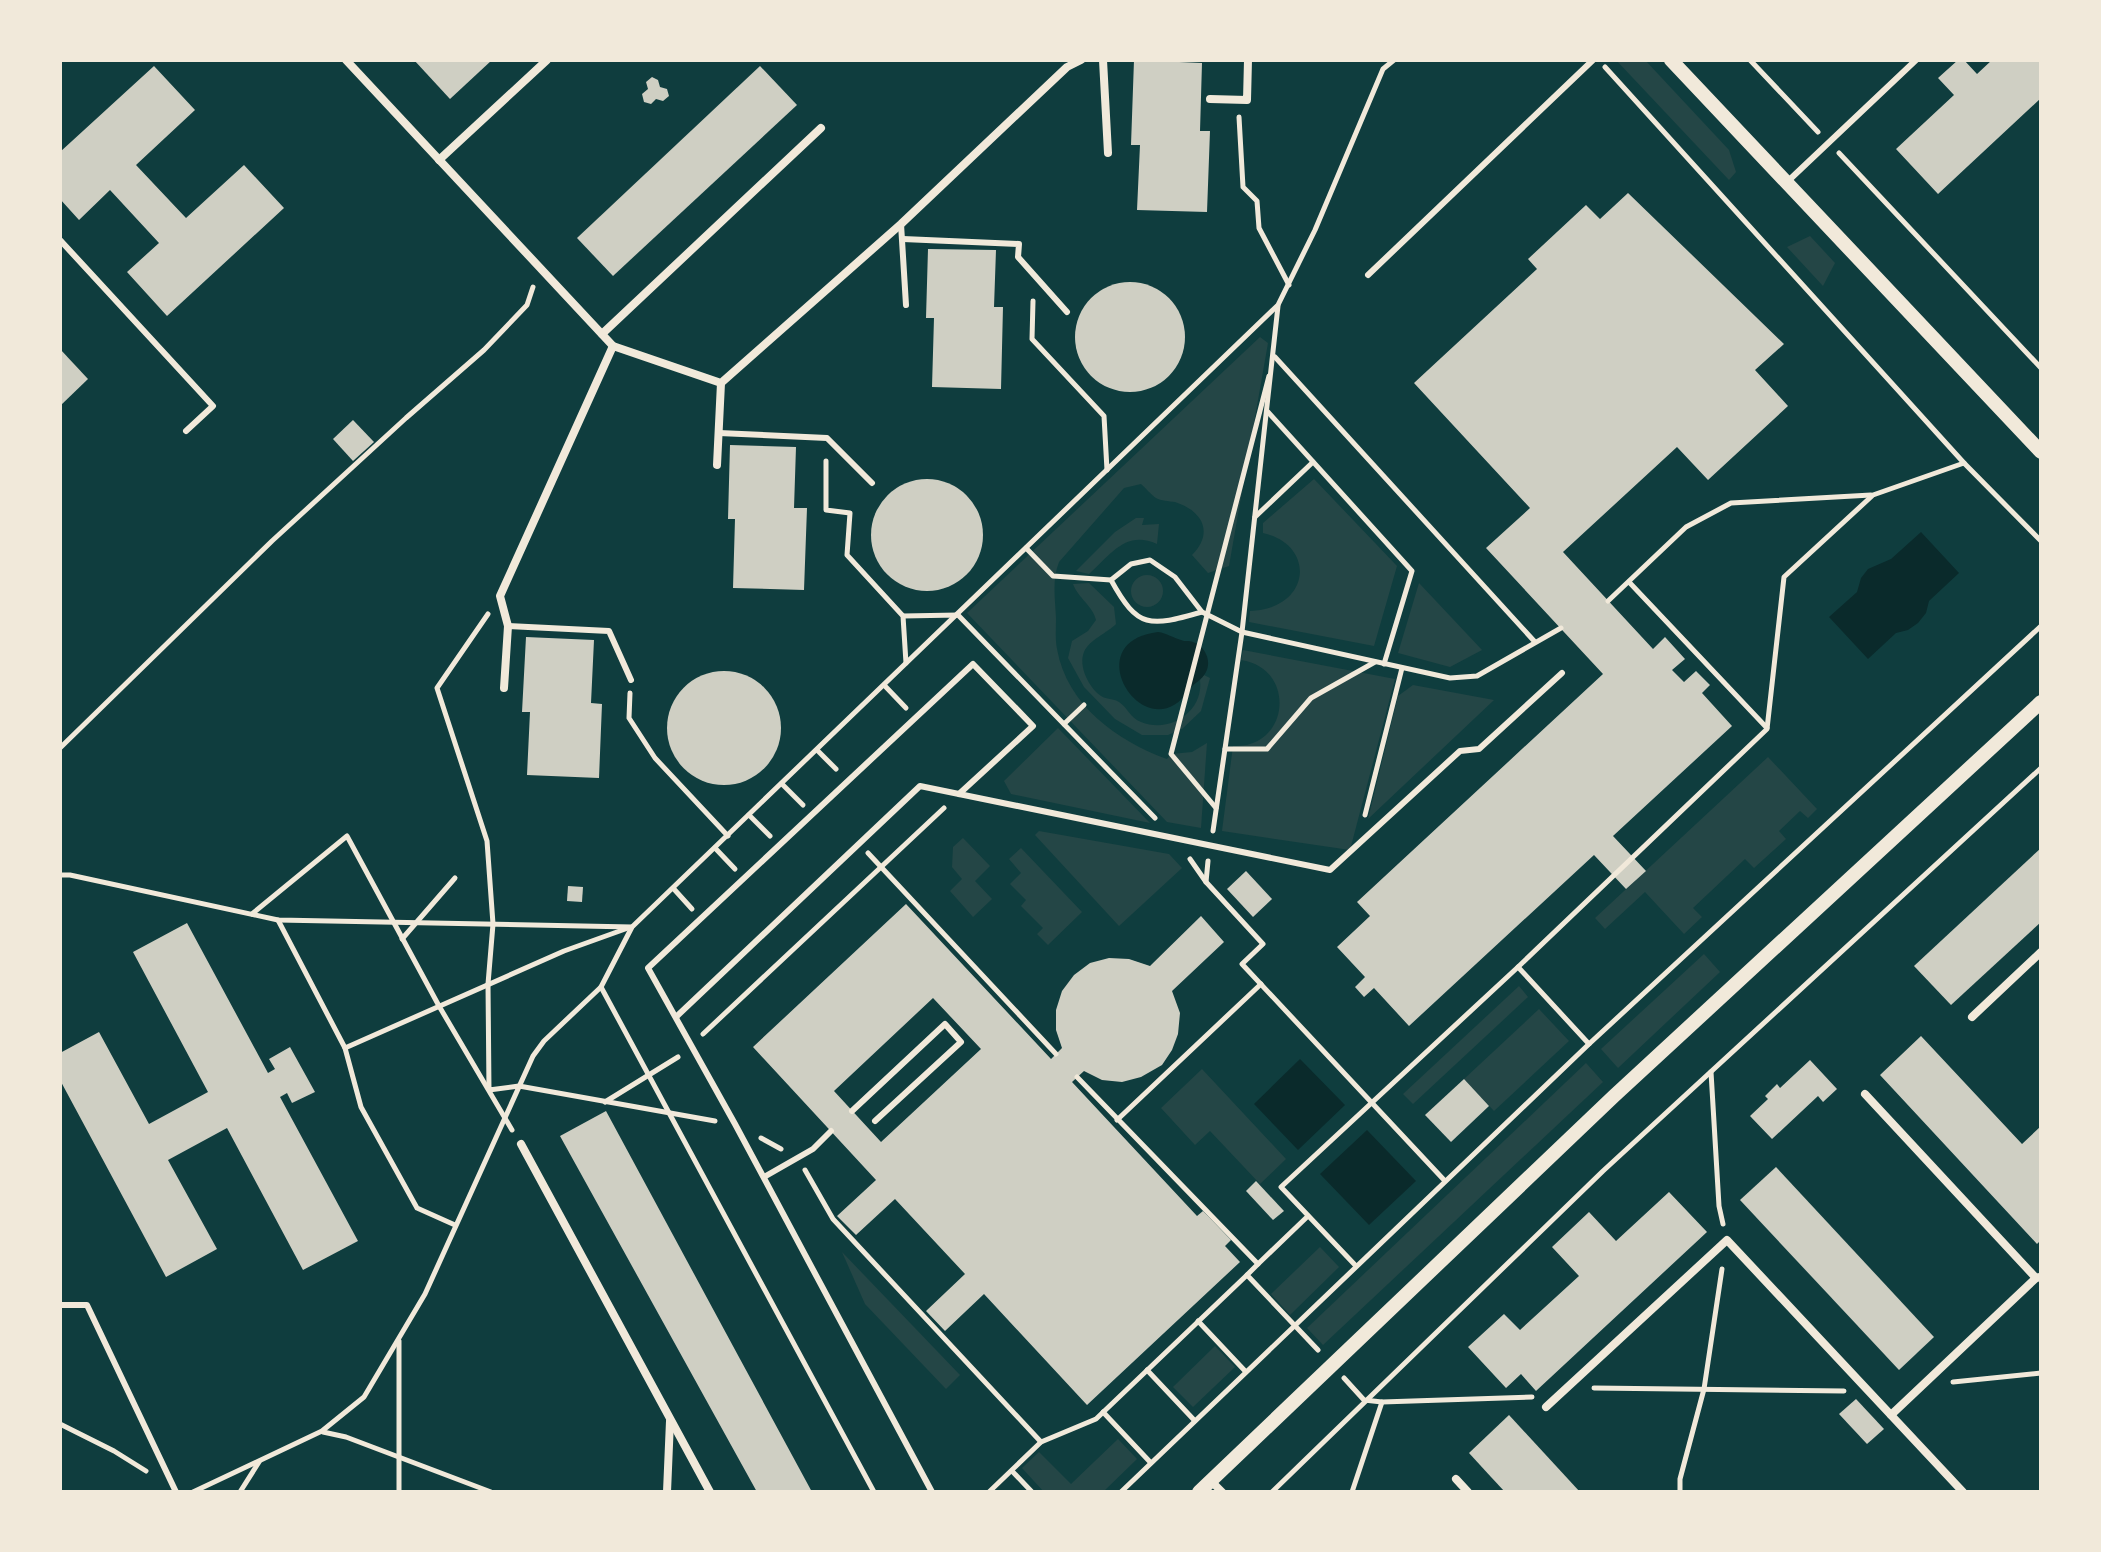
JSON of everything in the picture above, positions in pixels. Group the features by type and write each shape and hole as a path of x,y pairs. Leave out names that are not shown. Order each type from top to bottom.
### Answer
{"street":[{"path":"346,60 613,346 721,383"},
{"path":"439,160 547,60"},
{"path":"717,465 721,383 901,224 1064,63 1081,60"},
{"path":"1103,60 1108,153"},
{"path":"1210,99 1247,100 1248,60"},
{"path":"1671,60 2041,452"},
{"path":"602,334 821,128"},
{"path":"504,688 508,626 500,596 613,346"},
{"path":"1199,1492 1216,1486 1333,1366 1626,1086 2041,702"},
{"path":"1972,1017 2041,952"},
{"path":"1865,1094 2038,1278 1891,1415"},
{"path":"521,1144 710,1492"},
{"path":"1546,1407 1727,1240 1963,1492"},
{"path":"667,1492 670,1420"},
{"path":"1456,1479 1468,1492"}],"lane":[{"path":"1368,275 1596,60"},
{"path":"1786,183 1916,60"},
{"path":"901,224 906,305"},
{"path":"903,239 1019,244 1018,257 1067,312"},
{"path":"60,240 213,406 186,431"},
{"path":"719,433 827,438 872,483"},
{"path":"508,626 609,631 631,680"},
{"path":"932,1492 648,968 973,664 1033,726 959,794"},
{"path":"676,1017 920,786 1330,870 1460,751 1479,749 1562,673"},
{"path":"852,1111 945,1024 961,1042 875,1121"},
{"path":"764,1177 813,1149 831,1131"},
{"path":"60,1305 87,1305 176,1492"}],"path":[{"path":"1381,60 1391,61"},
{"path":"1596,60 1964,463 2041,541"},
{"path":"1750,60 2041,368"},
{"path":"193,1492 322,1431 364,1397 425,1294 533,1056 544,1041 601,987 632,927 1278,305 1315,230 1383,69 1391,61"},
{"path":"1238,100 1243,187 1257,201 1259,228 1289,285"},
{"path":"60,748 272,541 484,350 527,305 540,268"},
{"path":"1034,276 1032,339 1104,416 1107,470"},
{"path":"1206,882 1242,632 1278,305"},
{"path":"1274,356 1535,643"},
{"path":"1216,808 1171,754 1274,356"},
{"path":"1268,412 1412,571 1384,664"},
{"path":"827,438 826,510 850,513 847,555 903,616 906,664"},
{"path":"1255,518 1313,462"},
{"path":"1608,601 1686,527 1731,503 1873,495 1964,463"},
{"path":"1356,1266 1281,1187 1518,967 1767,729 1784,577 1873,495"},
{"path":"1026,548 1053,576 1111,580 1131,564 1150,560 1175,577 1202,612 1242,632 1450,678 1477,676 1561,628"},
{"path":"1111,580 1126,607 1138,618 1157,621 1202,612"},
{"path":"1629,582 1767,729"},
{"path":"489,1090 488,984 493,924 487,841 437,688 500,596"},
{"path":"903,616 958,615 1178,840 1206,882 1263,944 1242,964 1445,1181"},
{"path":"1121,1492 1589,1044 2041,626"},
{"path":"1225,749 1267,749 1311,698 1376,662"},
{"path":"1357,847 1402,668"},
{"path":"631,680 629,718 655,758 728,836"},
{"path":"884,685 915,718"},
{"path":"1064,724 1084,705"},
{"path":"817,750 848,781"},
{"path":"1272,1492 1603,1171 2041,768"},
{"path":"782,784 812,815"},
{"path":"604,1102 675,1061 959,794"},
{"path":"749,815 779,846"},
{"path":"252,914 347,836 439,1006 521,1144"},
{"path":"858,844 1056,1054"},
{"path":"715,848 744,878"},
{"path":"60,875 278,920 632,927"},
{"path":"402,939 455,878"},
{"path":"673,888 701,918"},
{"path":"278,920 345,1048 361,1107 417,1208 455,1225"},
{"path":"345,1048 564,951 632,927"},
{"path":"1518,967 1589,1044"},
{"path":"1117,1120 1261,984"},
{"path":"601,987 874,1492"},
{"path":"1077,1077 1258,1264"},
{"path":"489,1090 519,1086 669,1113"},
{"path":"808,1175 833,1219 1041,1442"},
{"path":"989,1492 1041,1442 1096,1419 1308,1216"},
{"path":"1247,1275 1364,1400 1382,1402 1559,1395 1599,1387 1830,1390 1871,1394"},
{"path":"1198,1321 1246,1372"},
{"path":"399,1337 399,1492"},
{"path":"1147,1370 1195,1421"},
{"path":"1922,1385 2041,1373"},
{"path":"1352,1492 1382,1402"},
{"path":"1103,1412 1151,1463"},
{"path":"60,1424 114,1451 150,1474"},
{"path":"322,1431 346,1437 491,1492"},
{"path":"240,1492 260,1460"},
{"path":"1012,1471 1032,1492"}],"shaded area":[{"path":"1616,60 1645,60 1729,150 1736,172 1729,180"},
{"path":"1810,236 1835,263 1823,286 1787,247"},
{"path":"1260,337 1268,343 1229,566 1208,573 1192,555 1203,539 1204,531 1198,517 1185,506 1156,498 1141,484 1124,488 1059,562 1055,576 1057,649 1071,687 1083,704 1113,731 1167,759 1171,754 1192,752 1207,743 1201,828 1167,822 967,613"},
{"path":"1314,479 1397,566 1374,646 1249,622 1250,611 1270,608 1285,600 1295,589 1300,576 1299,562 1292,550 1280,540 1263,533 1263,523"},
{"path":"1136,518 1144,518 1142,525 1159,524 1157,544 1146,540 1128,542 1112,552 1089,574 1076,571 1115,532"},
{"path":"1921,532 1959,573 1929,601 1926,613 1918,623 1896,633 1868,659 1829,617 1857,592 1861,578 1868,569 1891,559"},
{"path":"1147,575 1158,580 1163,591 1158,602 1147,607 1136,602 1131,591 1136,580"},
{"path":"1089,583 1114,607 1116,624 1084,652 1082,664 1089,682 1101,696 1119,702 1137,720 1163,725 1191,710 1200,691 1200,680 1204,675 1210,678 1201,711 1182,729 1168,735 1142,735 1115,719 1084,687 1068,658 1072,641 1088,631 1096,620 1073,584"},
{"path":"1419,583 1482,650 1450,667 1398,653"},
{"path":"1158,632 1197,644 1204,650 1208,663 1202,677 1172,706 1155,709 1139,702 1126,688 1120,671 1122,654 1133,640"},
{"path":"1243,650 1395,679 1350,850 1222,831 1233,746 1252,743 1266,735 1275,722 1279,707 1278,692 1271,677 1259,666 1241,660"},
{"path":"1413,685 1494,700 1368,819 1398,696"},
{"path":"1058,728 1150,823 1011,794 1004,781"},
{"path":"1768,757 1817,809 1808,818 1800,811 1779,831 1786,839 1754,868 1745,859 1693,908 1702,917 1684,934 1645,892 1605,929 1595,918"},
{"path":"1039,831 1169,854 1182,868 1119,926 1035,835"},
{"path":"963,838 990,866 975,881 992,899 973,917 950,891 962,879 952,867 953,847"},
{"path":"1021,848 1082,912 1048,945 1037,934 1043,928 1021,906 1026,900 1010,884 1021,873 1009,859"},
{"path":"1704,954 1720,972 1618,1068 1601,1049"},
{"path":"1519,986 1528,997 1413,1104 1403,1094"},
{"path":"1539,1009 1569,1041 1494,1111 1464,1079"},
{"path":"1300,1059 1345,1105 1298,1150 1254,1104"},
{"path":"1586,1063 1603,1082 1323,1345 1307,1328"},
{"path":"1202,1069 1286,1159 1260,1184 1210,1131 1195,1145 1161,1108"},
{"path":"1367,1130 1416,1181 1369,1225 1320,1174"},
{"path":"1320,1247 1339,1267 1290,1315 1271,1294"},
{"path":"842,1252 960,1375 946,1389 865,1304"},
{"path":"1215,1346 1235,1367 1193,1407 1173,1387"},
{"path":"1118,1439 1137,1459 1103,1492 1044,1492 1022,1468 1039,1452 1071,1484"}],"building":[{"path":"414,60 492,60 450,99"},
{"path":"1134,60 1202,63 1200,131 1210,131 1207,212 1137,210 1140,145 1131,145"},
{"path":"1958,60 1964,60 1977,74 1992,60 2041,60 2041,98 1938,194 1896,149 1954,95 1938,78"},
{"path":"154,66 195,110 136,165 186,218 244,165 284,208 167,316 127,272 159,243 110,190 79,220 60,199 60,152"},
{"path":"760,66 797,105 613,276 577,238"},
{"path":"652,77 658,80 660,87 667,89 669,96 663,101 656,99 651,104 644,102 642,94 648,89 646,82"},
{"path":"1628,193 1784,344 1755,370 1788,406 1708,480 1677,447 1563,552 1653,649 1665,637 1685,659 1672,670 1684,682 1696,671 1710,685 1702,693 1732,726 1613,836 1646,871 1626,889 1594,855 1409,1026 1374,988 1364,997 1355,987 1365,977 1337,947 1370,916 1357,902 1603,674 1486,548 1530,508 1414,383 1537,269 1528,259 1586,205 1600,219"},
{"path":"928,249 996,250 994,307 1003,307 1001,389 932,387 934,318 926,318"},
{"path":"1130,282 1151,286 1169,298 1181,316 1185,337 1181,358 1169,376 1151,388 1130,392 1109,388 1091,376 1079,358 1075,337 1079,316 1091,298 1109,286"},
{"path":"60,349 88,379 60,406"},
{"path":"353,420 374,442 353,461 333,439"},
{"path":"730,445 796,447 794,508 807,508 804,590 733,588 735,519 728,519"},
{"path":"927,479 949,483 967,495 979,513 983,535 979,557 967,575 949,587 927,591 905,587 887,575 875,557 871,535 875,513 887,495 905,483"},
{"path":"526,637 594,640 591,703 602,704 599,778 527,775 530,712 522,712"},
{"path":"724,671 756,680 772,696 781,728 772,760 756,776 724,785 692,776 676,760 667,728 676,696 692,680"},
{"path":"2041,848 2041,922 1951,1005 1914,966"},
{"path":"1246,871 1272,899 1253,917 1227,889"},
{"path":"568,886 583,887 582,902 567,901"},
{"path":"906,904 1051,1059 1062,1048 1056,1030 1056,1010 1062,991 1074,975 1090,963 1109,958 1129,959 1150,966 1201,916 1224,942 1172,991 1180,1013 1178,1034 1162,1065 1141,1077 1122,1082 1102,1080 1084,1071 1072,1082 1197,1216 1203,1211 1231,1240 1225,1246 1240,1262 1087,1405 984,1294 945,1331 926,1311 965,1274 895,1199 856,1235 837,1216 876,1180 753,1047","holes":["933,998 981,1049 881,1142 834,1091"]},
{"path":"187,923 268,1073 275,1069 269,1059 290,1047 315,1092 292,1103 287,1093 280,1097 358,1241 303,1270 227,1128 168,1160 217,1249 166,1277 60,1080 60,1053 99,1032 149,1124 208,1092 133,952"},
{"path":"1921,1036 2022,1144 2041,1126 2041,1240 2037,1244 1880,1075"},
{"path":"1810,1060 1837,1089 1823,1102 1818,1096 1772,1139 1750,1116 1768,1099 1765,1096 1777,1084 1780,1088"},
{"path":"1464,1079 1489,1106 1451,1142 1425,1115"},
{"path":"606,1111 812,1492 757,1492 560,1136"},
{"path":"1776,1167 1934,1337 1899,1370 1740,1200"},
{"path":"1256,1181 1284,1211 1273,1220 1246,1191"},
{"path":"1669,1192 1707,1232 1536,1391 1521,1374 1506,1388 1468,1347 1504,1314 1520,1330 1579,1276 1552,1247 1589,1212 1616,1241"},
{"path":"1856,1399 1884,1429 1867,1444 1839,1414"},
{"path":"1509,1415 1580,1492 1505,1492 1491,1477 1469,1453"}]}
